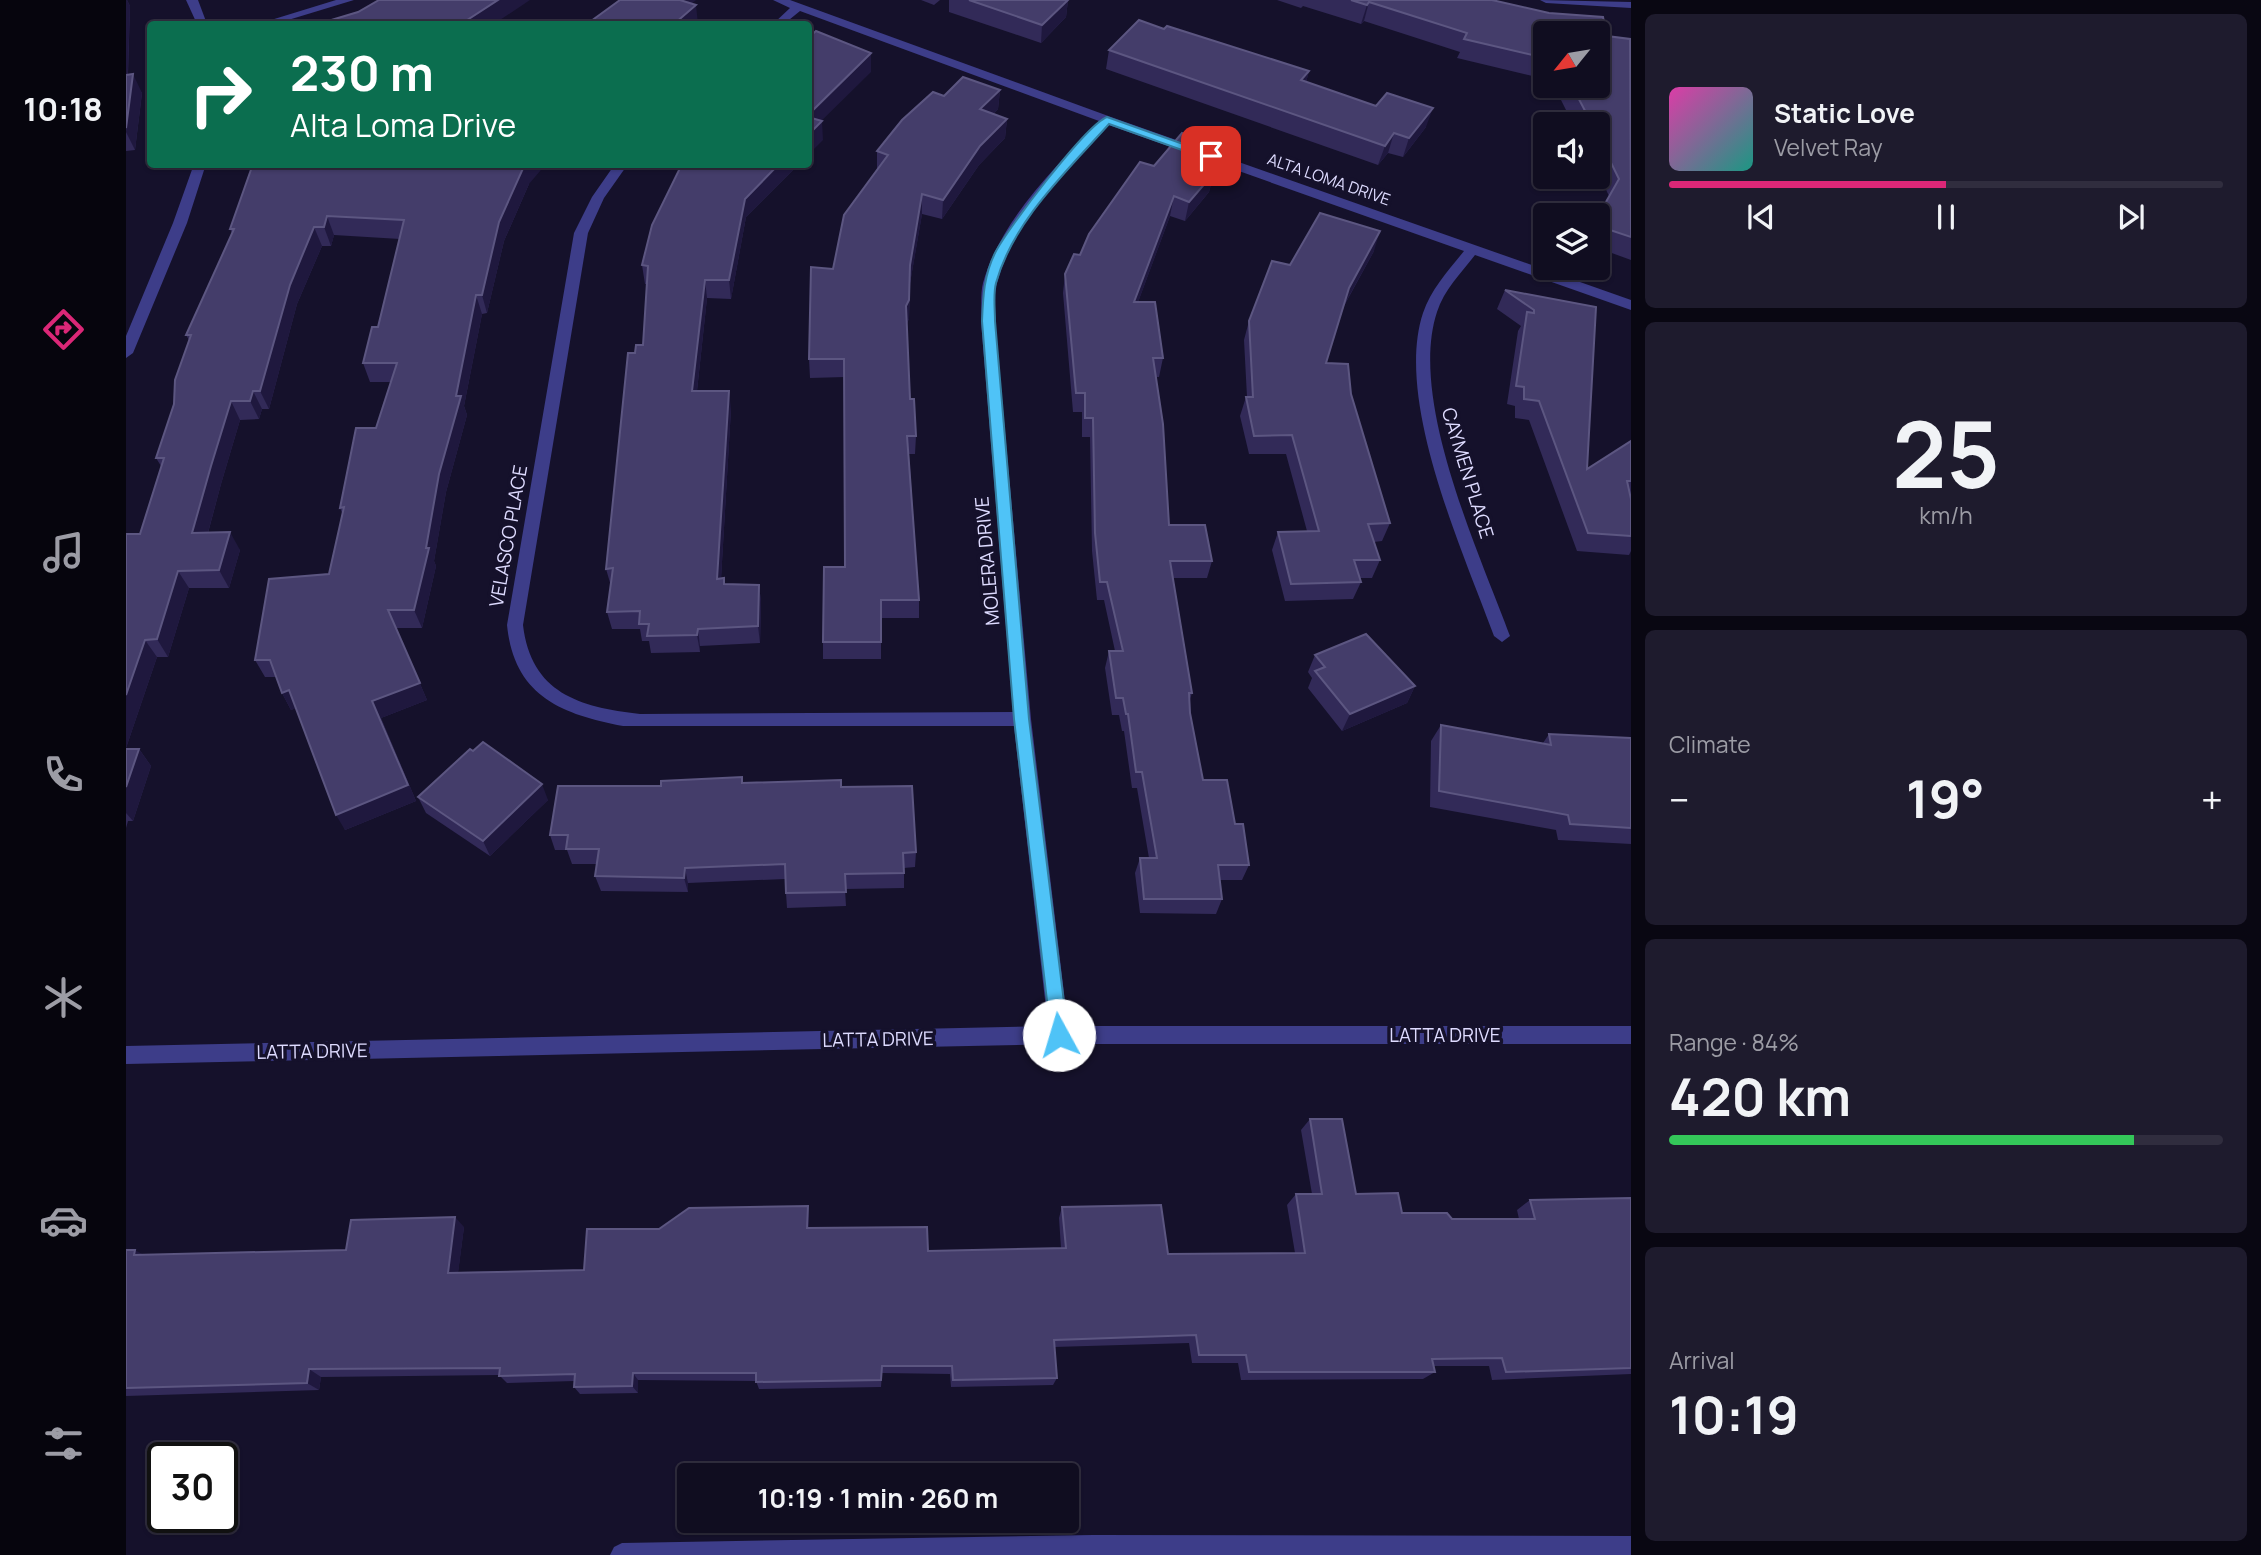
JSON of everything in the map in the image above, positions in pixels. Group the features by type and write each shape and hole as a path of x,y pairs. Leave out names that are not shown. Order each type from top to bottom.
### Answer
{"street":[{"path":"192,0 201,21"},
{"path":"274,21 348,0"},
{"name":"ALTA LOMA DRIVE","path":"779,0 1107,120 1631,304"},
{"path":"1546,0 1631,5"},
{"path":"782,21 799,7"},
{"name":"MOLERA DRIVE","path":"1059,1035 1021,719 988,321 989,285 1002,253 1040,195 1107,120"},
{"path":"126,353 180,223 199,168"},
{"name":"VELASCO PLACE","path":"619,168 598,197 581,233 515,625 519,655 537,681 572,706 606,718 649,722 1021,719"},
{"name":"CAYMEN PLACE","path":"1473,248 1446,284 1429,313 1423,346 1424,379 1437,448 1502,636"},
{"name":"LATTA DRIVE","path":"126,1055 1059,1035 1631,1035"},
{"path":"622,1555 1631,1548"}],"building":[{"path":"379,0 498,0 466,21 328,21 358,12"},
{"path":"620,0 680,0 696,5 677,21 591,21"},
{"path":"969,0 1068,0 1042,25"},
{"path":"1351,0 1492,0 1549,13 1603,17 1604,21 1533,21 1533,55 1464,39 1467,33 1369,2 1367,5"},
{"path":"1139,20 1164,29 1167,26 1309,71 1301,80 1376,106 1387,93 1433,108 1409,138 1394,133 1385,146 1109,50"},
{"path":"816,31 871,53 812,111 812,34"},
{"path":"1610,36 1630,39 1631,237 1610,230 1610,203 1605,203 1619,179 1610,161 1610,112 1586,112 1578,98 1610,98"},
{"path":"133,74 126,128 126,75"},
{"path":"963,77 1000,90 980,109 1007,119 980,146 943,200 922,194 910,265 909,300 906,306 910,399 914,399 916,436 907,436 919,600 881,600 881,642 823,642 824,567 845,567 844,359 809,359 811,267 833,269 844,215 888,155 877,151 902,120 933,92 944,96"},
{"path":"812,118 822,121 812,131"},
{"path":"1182,133 1197,139 1187,163 1214,173 1189,202 1174,196 1134,302 1155,302 1163,358 1153,358 1163,424 1169,525 1205,525 1212,561 1170,561 1192,693 1189,693 1190,713 1203,780 1227,780 1235,824 1243,824 1249,865 1218,865 1222,899 1144,899 1140,858 1157,858 1142,772 1136,772 1128,714 1123,698 1116,698 1109,651 1123,651 1107,582 1100,582 1095,533 1093,418 1085,418 1085,393 1076,393 1065,274 1074,254 1080,255 1089,234 1140,162 1154,166"},
{"path":"252,168 523,168 499,222 482,295 476,295 456,396 461,396 439,474 426,548 429,548 414,610 388,610 420,683 372,701 408,785 336,815 289,690 282,693 270,660 255,660 269,579 329,574 344,507 340,508 356,428 376,428 397,363 363,363 372,327 378,327 404,220 327,216 324,227 314,227 290,285 260,391 253,391 250,401 231,401 192,533 230,532 219,570 178,571 157,639 145,640 126,695 126,534 140,534 164,458 156,458 174,404 175,380 191,335 186,335 234,229 230,229"},
{"path":"680,168 775,168 745,199 729,280 705,280 692,391 729,391 717,579 724,578 724,584 759,585 758,626 698,629 697,635 647,636 649,624 639,624 640,611 607,612 613,568 606,569 628,353 635,353 636,345 643,345 648,266 642,265 652,225"},
{"path":"1320,213 1380,231 1349,288 1326,363 1348,364 1351,394 1390,523 1368,524 1380,560 1354,560 1361,582 1291,584 1278,532 1319,531 1292,435 1254,436 1246,397 1253,397 1249,321 1272,261 1290,265"},
{"path":"1505,290 1596,307 1587,469 1631,441 1631,481 1627,481 1631,499 1631,536 1588,533 1539,401 1524,399 1524,387 1516,386 1527,312 1534,313 1534,310"},
{"path":"1366,634 1415,686 1350,714 1315,671 1325,667 1315,655"},
{"path":"1441,725 1551,745 1549,734 1631,738 1631,828 1570,824 1568,815 1439,791"},
{"path":"483,742 542,784 483,841 418,797 470,749 473,751"},
{"path":"126,749 139,749 126,787"},
{"path":"742,777 742,783 841,780 841,787 912,786 916,852 903,853 904,873 845,874 846,892 786,893 785,864 685,868 684,878 595,876 599,849 566,849 568,835 550,835 558,786 661,786 661,781"},
{"path":"1310,1119 1342,1119 1356,1194 1398,1193 1402,1213 1447,1213 1452,1219 1535,1219 1530,1200 1631,1198 1631,1368 1506,1372 1502,1358 1432,1359 1435,1372 1249,1372 1246,1355 1199,1355 1196,1335 1054,1340 1057,1378 953,1380 952,1366 882,1366 881,1380 756,1382 756,1373 633,1373 632,1386 574,1387 575,1374 499,1376 500,1368 309,1369 307,1383 126,1388 126,1250 135,1250 134,1255 346,1250 351,1220 455,1217 448,1273 584,1270 587,1229 659,1229 689,1208 808,1206 807,1228 927,1227 928,1251 1066,1248 1062,1207 1161,1205 1168,1254 1305,1253 1296,1194 1322,1194"}],"route":[{"path":"1059,1035 1021,719 988,321 989,285 1002,253 1040,195 1107,120 1211,156"}]}
